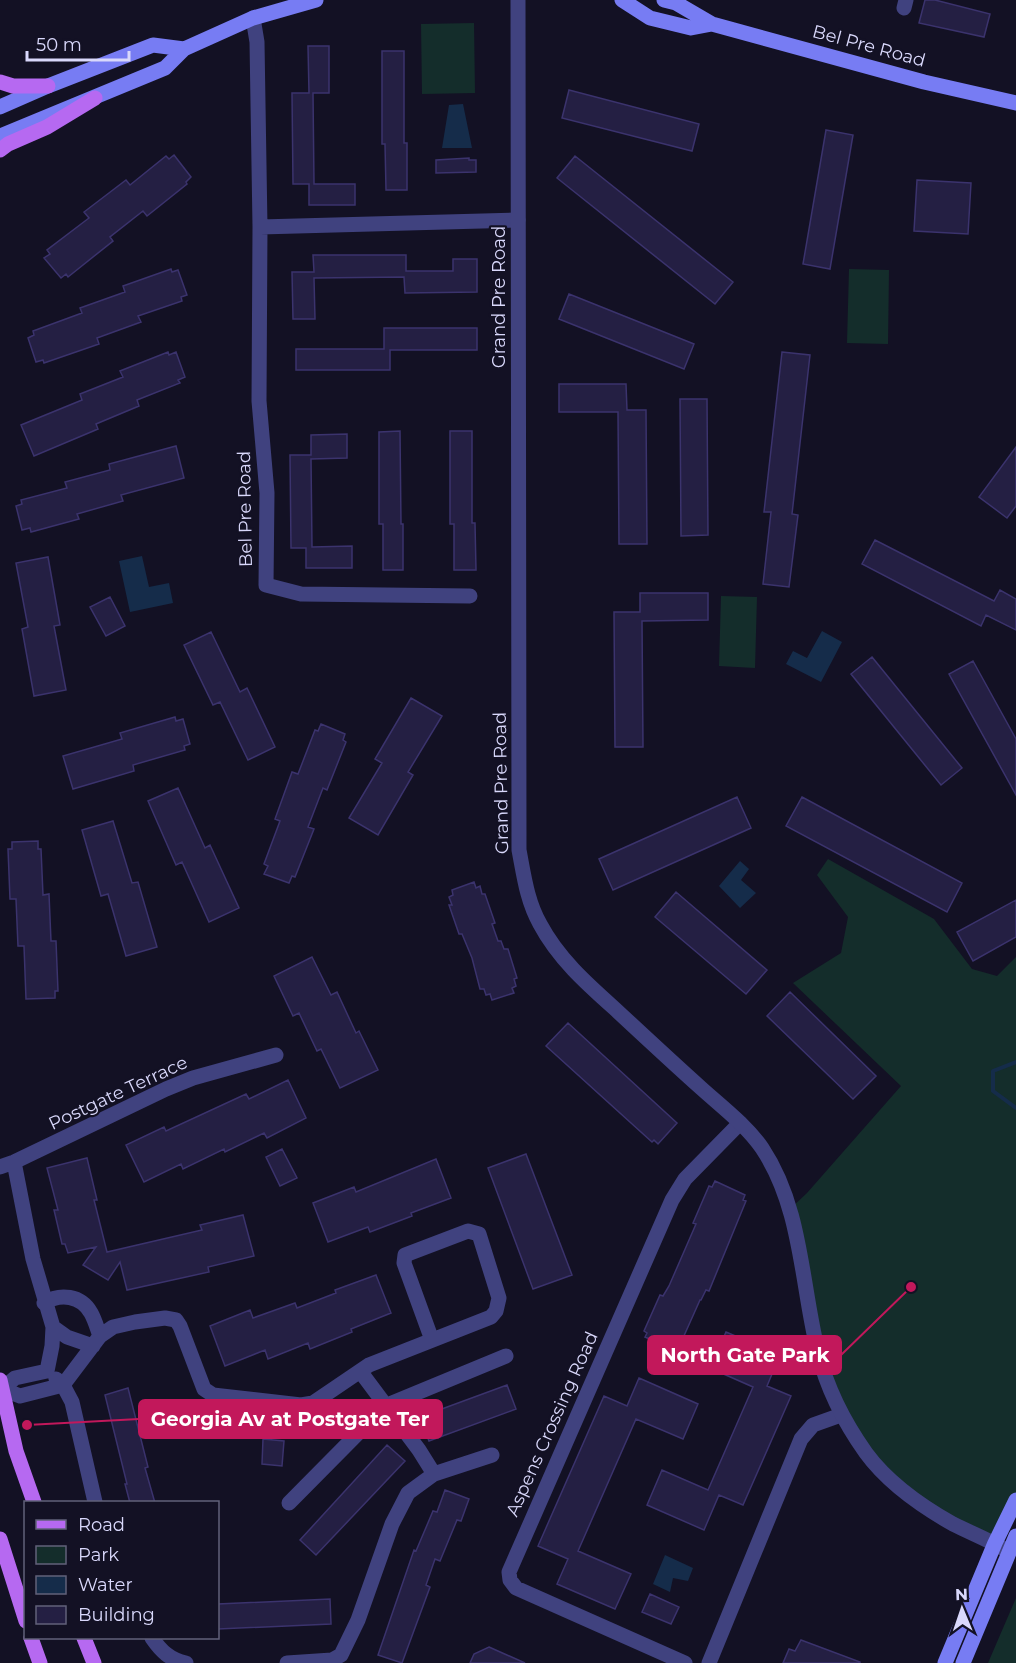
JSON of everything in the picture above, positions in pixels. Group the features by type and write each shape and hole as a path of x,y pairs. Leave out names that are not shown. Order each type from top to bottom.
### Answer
{"main road":[{"path":"0,136 165,68 184,49 253,18 316,0"},
{"name":"Bel Pre Road","path":"624,0 650,18 691,28 712,24"},
{"name":"Bel Pre Road","path":"664,0 676,3 712,24 924,82 1016,103"},
{"path":"0,107 153,45 184,49"},
{"path":"0,82 13,86 48,86"},
{"path":"0,150 8,144 47,128 95,98"},
{"path":"1,1386 16,1451 33,1501"},
{"path":"945,1663 995,1543 1016,1500"},
{"path":"963,1663 1016,1536"},
{"path":"0,1539 24,1614"},
{"path":"31,1639 40,1663"},
{"path":"84,1639 94,1663"}],"street":[{"name":"Grand Pre Road","path":"518,0 519,850 527,894 539,923 556,951 645,1037 740,1123 761,1146 787,1198 818,1352 831,1392 841,1415 867,1455 913,1500 954,1524 1009,1551"},
{"name":"Bel Pre Road","path":"253,18 257,42 260,227 259,401 267,493 266,585 301,594 470,596"},
{"path":"260,227 518,220"},
{"name":"Postgate Terrace","path":"47,1371 53,1327 44,1303 7,1165 166,1089 194,1078 276,1055"},
{"name":"Aspens Crossing Road","path":"685,1663 516,1588 510,1580 509,1572 672,1200 685,1179 740,1123"},
{"path":"1,1386 20,1396 63,1385 96,1341 113,1327 165,1318 176,1320 204,1389 213,1395 301,1405 312,1403 323,1398 360,1371 386,1357 469,1327 491,1317 496,1311 499,1298 479,1234 468,1232 405,1255 404,1263 432,1340"},
{"path":"44,1303 60,1296 71,1297 84,1304 90,1311 96,1341"},
{"path":"53,1327 67,1337 96,1341"},
{"path":"289,1503 386,1406 506,1356"},
{"path":"1,1386 15,1378 47,1371 63,1385 72,1402 95,1501"},
{"path":"360,1371 419,1450 434,1474"},
{"path":"709,1663 801,1439 813,1425 841,1415"},
{"path":"287,1663 332,1660 341,1654 358,1620 392,1524 408,1493 434,1474 492,1455"},
{"path":"153,1639 160,1650 169,1657 186,1663"}],"green space":[{"path":"474,23 475,93 422,94 421,24"},
{"path":"849,269 889,270 888,344 847,343"},
{"path":"721,596 757,597 755,668 719,666"},
{"path":"828,859 934,919 972,969 997,976 1016,957 1016,1500 995,1543 913,1500 841,1415 790,1209 807,1193 901,1086 793,983 841,953 848,917 817,875"},
{"path":"1016,1598 1016,1663 988,1663"}],"water":[{"path":"463,104 472,148 442,148 449,105"},
{"path":"142,556 149,587 169,583 173,603 130,612 119,561"},
{"path":"822,631 842,642 821,682 786,664 793,651 807,658"},
{"path":"740,861 749,869 741,880 756,893 740,908 719,886"},
{"path":"665,1555 693,1568 688,1581 673,1578 670,1592 653,1584"}],"building":[{"path":"925,0 935,0 990,14 984,37 919,23"},
{"path":"308,46 329,46 329,93 313,93 314,184 355,184 355,205 309,205 309,184 293,184 292,93 309,93"},
{"path":"382,51 404,51 404,143 407,143 407,190 386,190 385,144 382,144"},
{"path":"569,90 699,124 692,151 562,118"},
{"path":"826,130 853,135 830,269 803,264"},
{"path":"174,155 191,177 186,182 187,184 147,216 143,211 110,237 113,241 68,277 66,274 61,278 44,258 50,254 47,250 89,218 84,212 126,180 130,185 166,156 169,159"},
{"path":"575,156 733,282 715,304 557,178"},
{"path":"469,158 469,160 476,160 476,172 436,173 436,160"},
{"path":"917,180 971,183 968,234 914,231"},
{"path":"313,255 406,255 406,271 453,271 453,259 477,259 477,292 405,293 404,277 314,278 315,319 293,319 292,272 314,272"},
{"path":"171,269 172,272 178,270 187,295 181,297 182,301 138,316 141,322 97,338 99,344 44,363 43,360 36,362 28,338 34,335 33,331 82,313 80,308 125,292 123,286"},
{"path":"569,294 694,344 684,369 559,319"},
{"path":"384,328 477,328 477,350 390,350 390,370 296,370 296,349 384,349"},
{"path":"168,352 169,355 176,352 185,377 178,380 180,383 137,400 139,406 96,424 98,429 34,456 21,425 82,400 80,394 123,377 120,371"},
{"path":"782,352 810,355 792,514 798,515 789,587 763,584 771,512 764,512"},
{"path":"559,384 626,384 627,410 646,410 647,544 619,544 618,412 559,412"},
{"path":"680,399 707,399 708,535 681,536"},
{"path":"400,431 403,570 383,570 383,524 379,524 379,432"},
{"path":"450,431 472,431 472,523 475,523 476,570 454,570 454,524 450,524"},
{"path":"347,434 347,458 311,459 312,547 352,546 352,568 306,568 306,548 291,548 290,455 311,455 311,435"},
{"path":"176,446 184,478 121,495 123,501 77,514 79,519 31,532 30,528 22,530 16,506 22,504 21,500 67,488 65,482 110,470 109,464"},
{"path":"1016,447 1016,506 1007,518 979,497"},
{"path":"875,540 994,601 1000,590 1016,599 1016,630 986,615 981,626 862,564"},
{"path":"48,557 60,625 54,626 66,690 34,696 22,629 28,627 16,563"},
{"path":"640,593 708,593 708,620 642,621 643,747 615,747 614,612 640,612"},
{"path":"110,597 125,626 106,636 90,607"},
{"path":"211,632 240,692 247,688 275,747 248,760 220,702 213,705 184,645"},
{"path":"872,657 962,768 941,785 851,674"},
{"path":"973,661 1016,739 1016,795 949,674"},
{"path":"411,698 442,716 408,772 413,775 378,835 349,818 382,763 375,759"},
{"path":"175,717 176,721 183,719 190,744 184,746 185,750 133,765 134,771 73,789 63,756 122,739 120,733"},
{"path":"321,724 345,734 343,740 346,742 327,790 323,788 308,827 314,829 295,877 292,876 289,883 264,874 268,866 264,864 280,821 275,819 292,772 298,774 315,730 318,731"},
{"path":"178,788 205,848 210,845 239,908 209,922 182,862 176,865 148,801"},
{"path":"737,797 751,828 613,890 599,859"},
{"path":"802,797 962,883 947,912 786,826"},
{"path":"113,821 132,883 138,882 157,947 126,956 108,894 101,896 82,830"},
{"path":"38,841 38,849 41,849 43,895 49,894 51,941 56,941 58,991 55,991 55,998 26,999 24,946 18,946 16,899 10,899 8,849 12,849 12,842"},
{"path":"474,882 476,888 480,886 482,894 485,894 495,923 492,924 498,941 501,941 504,949 508,949 517,978 514,979 516,986 512,988 514,993 492,1000 490,994 486,995 484,989 480,989 472,958 462,934 459,934 449,905 452,905 449,897 453,895 452,890"},
{"path":"676,892 767,970 746,994 655,917"},
{"path":"1016,900 1016,937 973,961 957,932"},
{"path":"312,957 331,995 337,992 356,1033 359,1031 378,1070 340,1088 321,1049 317,1051 299,1013 293,1016 274,976"},
{"path":"790,992 876,1076 853,1099 767,1016"},
{"path":"568,1023 677,1123 658,1144 654,1140 652,1142 546,1046"},
{"path":"288,1080 306,1118 267,1138 264,1133 225,1152 224,1149 183,1169 181,1164 144,1182 126,1145 164,1127 166,1131 246,1094 249,1099"},
{"path":"282,1149 297,1178 280,1186 266,1157"},
{"path":"526,1154 572,1275 533,1289 488,1168"},
{"path":"87,1158 97,1200 94,1200 107,1252 202,1230 200,1225 243,1215 254,1256 208,1267 209,1272 127,1290 120,1262 108,1280 83,1265 96,1247 68,1253 65,1244 62,1244 54,1210 58,1210 47,1168"},
{"path":"436,1159 451,1198 370,1232 368,1227 328,1242 313,1203 354,1187 356,1192"},
{"path":"715,1181 745,1195 743,1200 746,1201 709,1291 706,1290 700,1300 679,1347 675,1345 673,1349 645,1337 647,1333 644,1331 660,1295 663,1296 669,1286 696,1224 693,1223 709,1186 712,1187"},
{"path":"376,1275 391,1313 310,1349 308,1343 268,1359 265,1350 225,1366 210,1326 250,1310 253,1318 295,1303 297,1308 336,1293 335,1290"},
{"path":"726,1332 780,1355 767,1386 791,1396 743,1505 719,1495 704,1530 647,1505 662,1470 708,1490 753,1387 710,1368"},
{"path":"639,1378 698,1404 683,1439 636,1419 578,1551 631,1574 615,1609 557,1584 568,1559 538,1546 604,1396 627,1406"},
{"path":"507,1385 516,1409 429,1441 420,1417"},
{"path":"128,1388 154,1501 129,1501 105,1395"},
{"path":"263,1439 284,1441 282,1466 262,1464"},
{"path":"387,1445 405,1461 316,1555 300,1540"},
{"path":"445,1490 469,1499 461,1521 457,1520 440,1561 435,1559 426,1585 430,1587 402,1663 378,1655 414,1550 416,1551 433,1511 437,1512"},
{"path":"650,1594 679,1607 671,1624 642,1612"},
{"path":"330,1599 331,1624 219,1629 219,1604"},
{"path":"801,1640 860,1663 783,1663 789,1649 795,1651"},
{"path":"489,1647 525,1663 470,1663 474,1654"}],"waterway":[{"path":"1016,1062 993,1071 993,1091 1016,1108"}],"place":[{"name":"North Gate Park","path":"911,1287"},
{"name":"Georgia Av at Postgate Ter","path":"27,1425"}]}
